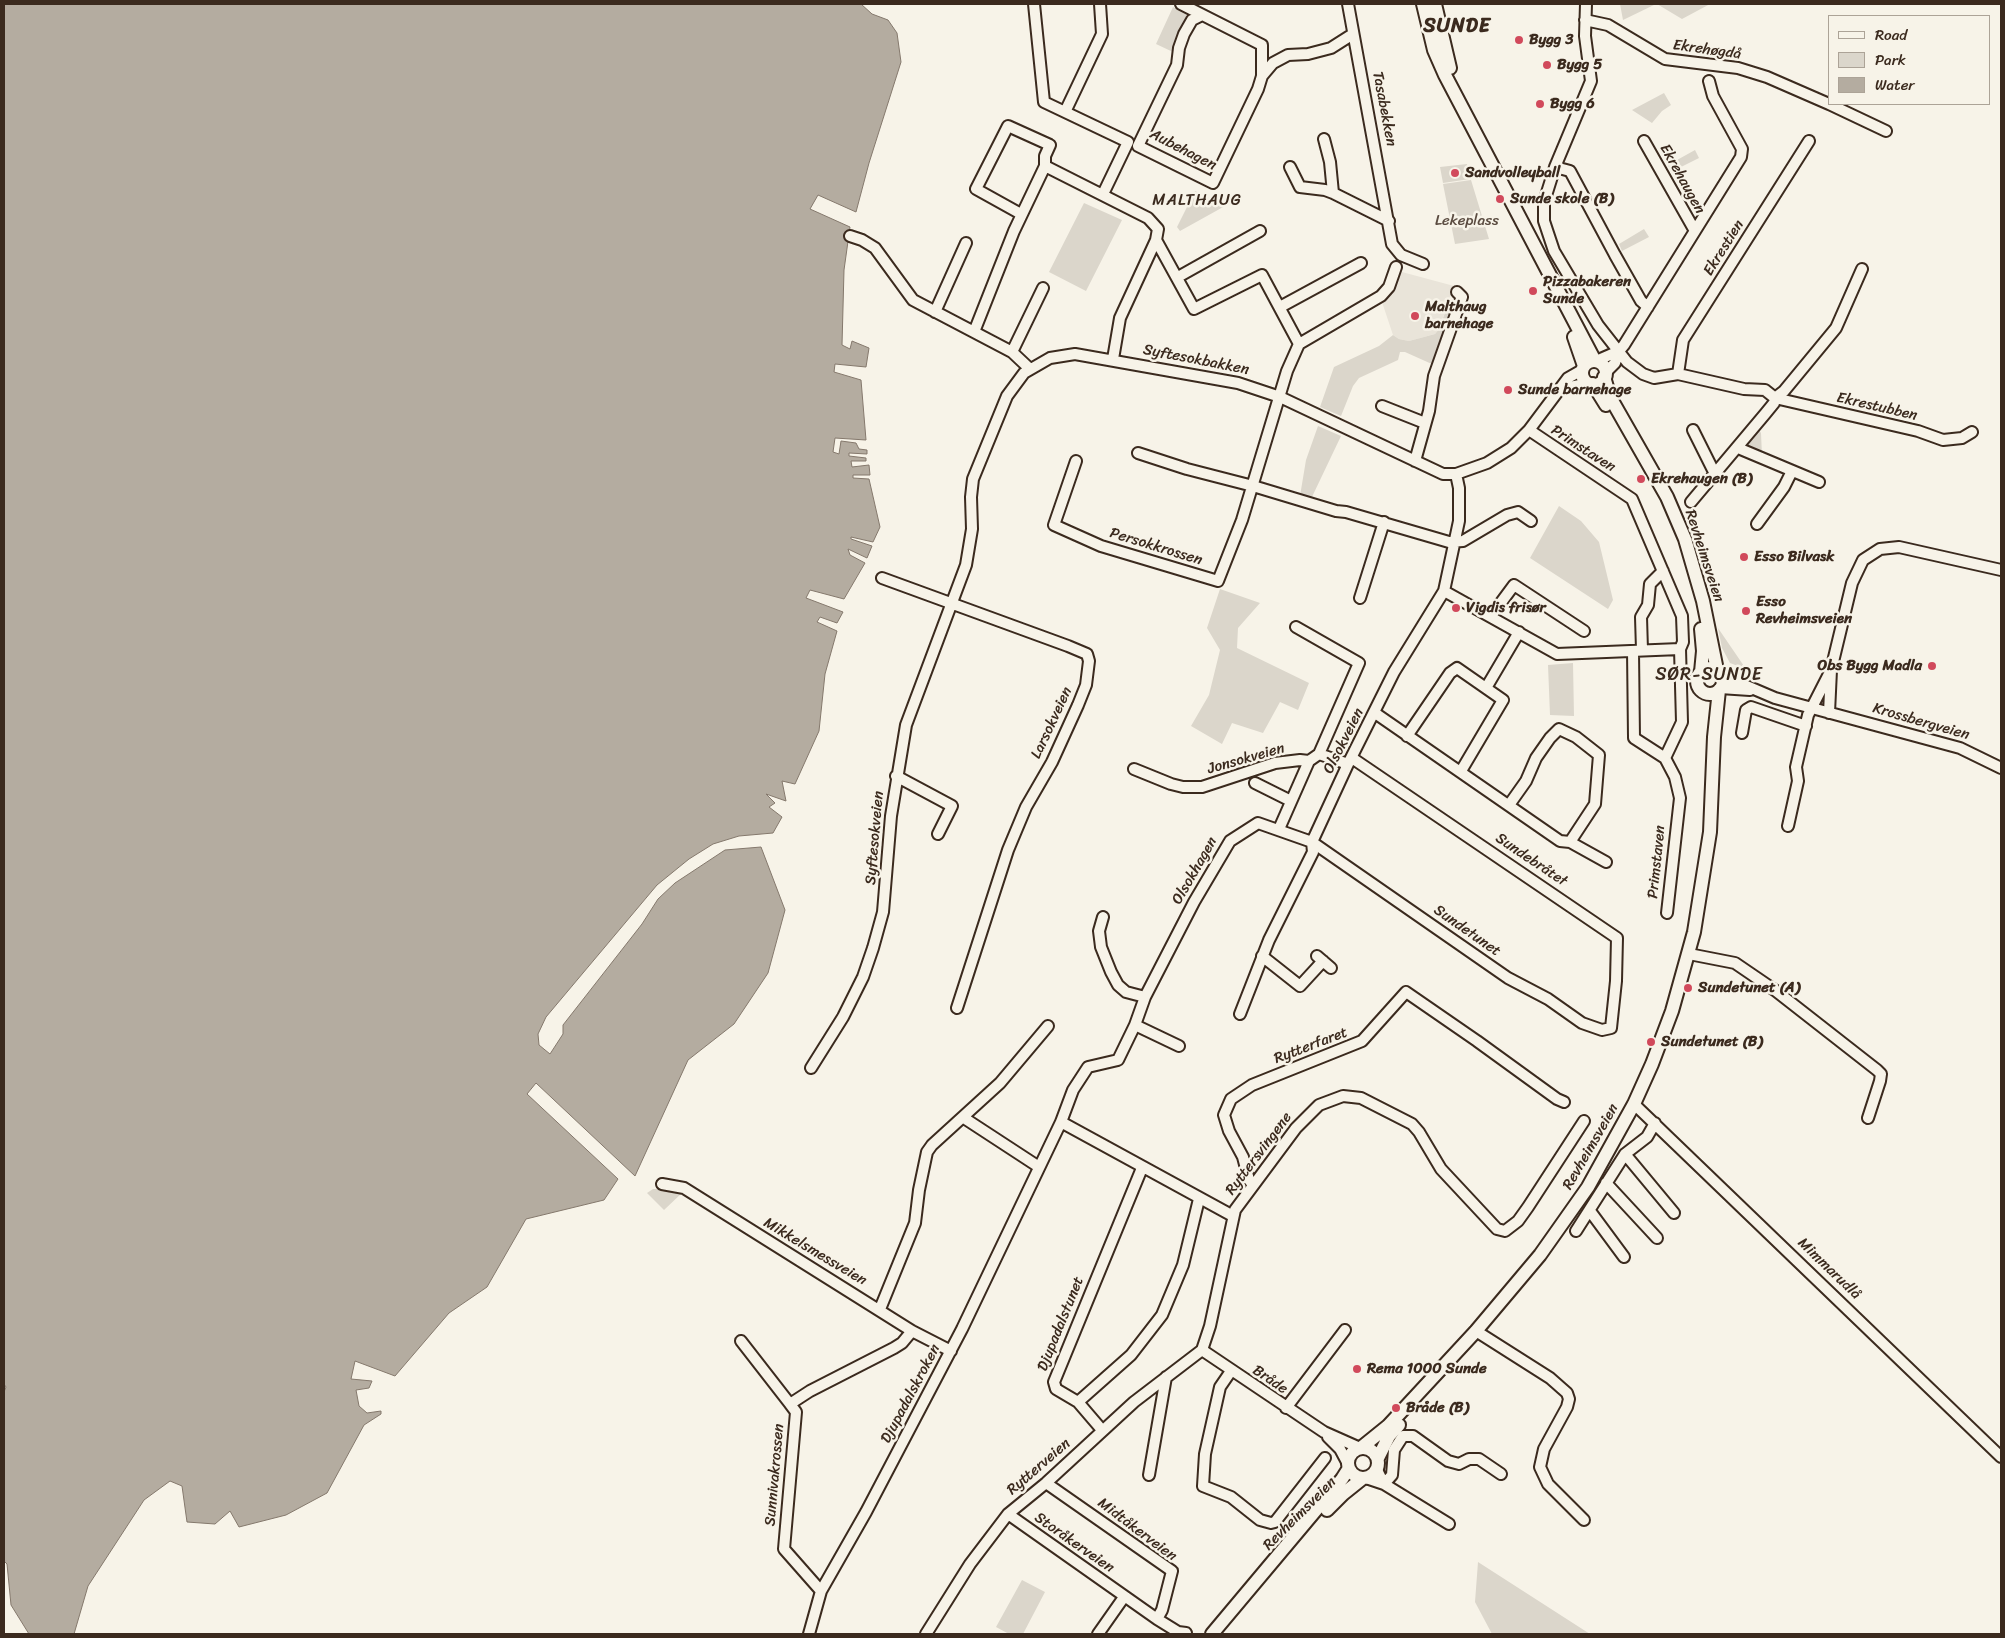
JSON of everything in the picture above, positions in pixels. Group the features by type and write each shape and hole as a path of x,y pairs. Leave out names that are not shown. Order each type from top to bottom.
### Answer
{"main road":[{"path":"1423,4 1434,50 1532,240 1589,365 1583,378 1591,384 1600,382 1605,375 1603,366 1589,365"},
{"path":"1435,4 1441,39 1458,97"},
{"name":"Revheimsveien","path":"1605,375 1606,388 1616,409 1667,497 1685,539 1703,601 1719,673"},
{"name":"Revheimsveien","path":"1591,384 1670,517 1686,560 1697,602 1703,651 1701,672"},
{"path":"1708,668 1719,673 1722,682 1720,689 1710,694 1703,691 1697,684 1701,672 1708,668"},
{"name":"Revheimsveien","path":"1377,1464 1389,1436 1540,1255 1568,1218 1600,1168 1634,1104 1662,1039 1689,954 1708,850 1713,794 1714,737 1720,689"},
{"name":"Revheimsveien","path":"1703,691 1714,737"},
{"name":"Revheimsveien","path":"1361,1448 1388,1426 1473,1334"},
{"path":"1361,1448 1370,1449 1377,1464 1365,1478 1355,1475 1349,1466 1350,1456 1361,1448"},
{"name":"Revheimsveien","path":"1212,1634 1262,1576 1349,1466"},
{"name":"Revheimsveien","path":"1262,1576 1342,1494 1365,1478"}],"street":[{"path":"1034,4 1044,102 1065,112 1102,34 1100,4"},
{"name":"Aubehagen","path":"1181,4 1202,14 1262,45 1262,76 1258,89 1213,184 1138,146 1177,66 1179,48 1184,34 1192,20 1202,14"},
{"name":"Tasabekken","path":"1348,4 1352,34 1395,250 1402,256 1423,264"},
{"name":"Ekrestubben","path":"1586,4 1585,20 1591,81 1555,167 1544,202 1544,221 1548,236 1598,325 1627,362 1648,377 1678,374 1744,389 1765,390 1775,398 1918,431 1943,440 1962,438 1972,432"},
{"name":"Ekrehøgdå","path":"1585,20 1608,25 1665,59 1738,68 1767,77 1828,104"},
{"name":"Aubehagen","path":"1262,76 1281,58 1321,51 1340,44 1352,34"},
{"path":"1605,375 1615,363 1619,351 1743,154 1713,96 1709,81"},
{"name":"Ekrehøgdå","path":"1831,105 1886,131"},
{"name":"Aubehagen","path":"1065,112 1128,142 1103,194"},
{"path":"974,332 1009,244 1045,166 1045,156 1050,145 1008,126 976,189 1022,214"},
{"path":"1324,139 1330,162 1333,193"},
{"name":"Ekrehaugen","path":"1644,141 1695,232"},
{"name":"Ekrestien","path":"1678,374 1681,343 1809,141"},
{"path":"1045,166 1103,194 1155,223 1158,234 1120,318 1113,359"},
{"path":"1290,167 1300,187 1325,190 1333,193 1389,221"},
{"path":"1555,167 1570,171 1594,218 1641,300 1648,306"},
{"path":"1178,277 1260,232"},
{"path":"850,236 862,240 875,248 912,300 1012,352 1030,369"},
{"path":"1156,240 1194,309 1262,275 1299,344 1381,296 1388,287 1396,267"},
{"path":"934,312 966,243"},
{"path":"1280,307 1361,263"},
{"path":"1691,502 1714,472 1738,448 1774,402 1775,398 1784,392 1836,328 1862,269"},
{"path":"1012,352 1043,288"},
{"path":"1415,461 1434,376 1462,298 1457,292"},
{"name":"Persokkrossen","path":"1076,461 1054,525 1101,546 1218,581 1253,486 1287,371 1299,344"},
{"path":"1456,474 1504,454 1529,430 1568,378 1589,365 1619,351"},
{"name":"Syftesokbakken","path":"950,602 960,584 970,548 973,479 1007,396 1016,380 1030,369 1050,358 1066,354 1113,359 1238,383 1280,397 1444,474 1456,474"},
{"path":"1561,389 1591,384"},
{"path":"1382,406 1425,423"},
{"name":"Primstaven","path":"1529,430 1632,500 1682,616 1683,642 1680,649 1682,722 1664,758 1676,783 1680,798 1667,913"},
{"path":"1692,430 1714,472"},
{"path":"1738,448 1819,482"},
{"path":"1138,453 1187,469 1253,486 1336,511 1384,522 1449,542 1463,540 1504,511 1518,512 1531,521"},
{"path":"1757,524 1784,487 1792,471"},
{"name":"Olsokveien","path":"1240,1014 1262,956 1313,852 1312,842 1350,761 1398,665 1444,591 1459,521 1459,488 1456,474"},
{"path":"1360,598 1384,522"},
{"path":"1829,713 1831,670 1856,572 1863,560 1874,551 1889,547 1907,547 2001,570"},
{"path":"1663,571 1650,584 1648,605 1641,617 1634,738 1664,758"},
{"name":"Larsokveien","path":"882,578 1087,654 1090,669 1078,705 1052,762 1026,807 1008,850 957,1008"},
{"path":"1491,616 1514,585 1584,631"},
{"path":"1444,591 1554,653 1573,654 1680,649"},
{"name":"Syftesokveien","path":"811,1068 843,1017 863,977 873,948 883,912 896,776 906,725 950,602"},
{"name":"Jonsokveien","path":"1279,829 1309,761 1318,754 1359,664 1356,660 1296,627"},
{"path":"1486,688 1518,632"},
{"path":"1408,736 1454,668 1457,668 1503,700 1461,771"},
{"path":"1788,826 1798,781 1796,767 1810,708 1831,670"},
{"name":"Krossbergveien","path":"1719,673 1754,690 1810,708 1943,742 1977,755 2001,768"},
{"name":"Krossbergveien","path":"1720,689 1754,690"},
{"path":"1742,733 1746,710 1751,707 1806,726"},
{"path":"1375,714 1461,771 1560,841 1570,842 1606,862"},
{"path":"1510,805 1526,781 1536,758 1550,738 1559,729 1576,737 1599,755 1595,804 1570,842"},
{"path":"1318,754 1350,761"},
{"name":"Jonsokveien","path":"1134,769 1171,784 1202,787 1275,763 1300,760 1309,761"},
{"name":"Sundebråtet","path":"1350,761 1617,938 1616,981 1611,1028"},
{"path":"896,776 952,806 938,834"},
{"name":"Jonsokveien","path":"1255,782 1291,801"},
{"name":"Olsokhagen","path":"1123,1050 1145,997 1194,902 1230,841 1258,823 1312,842"},
{"name":"Sundetunet","path":"1312,842 1508,978 1548,1000 1582,1023 1599,1030 1611,1028"},
{"path":"1103,917 1099,931 1101,947 1111,972 1118,985 1126,992 1145,997"},
{"path":"1689,954 1735,963 1776,992 1877,1070 1880,1074 1880,1080 1868,1118"},
{"path":"1262,956 1300,986 1320,958 1331,968"},
{"name":"Rytterfaret","path":"1253,1185 1249,1180 1243,1157 1229,1131 1224,1115 1231,1099 1252,1085 1362,1041 1406,992 1477,1041 1556,1100 1564,1102"},
{"path":"1135,1025 1179,1046"},
{"path":"880,1309 915,1224 927,1152 932,1145 964,1118 1000,1083 1048,1026"},
{"name":"Djupadalskroken","path":"809,1634 821,1591 866,1512 951,1351 1061,1122 1072,1090 1088,1067 1118,1060 1123,1050"},
{"name":"Ryttersvingene","path":"1202,1350 1212,1319 1233,1216 1253,1185 1296,1128 1319,1105 1343,1096 1361,1098 1412,1124 1419,1132 1441,1169 1497,1229 1505,1231 1518,1221 1581,1136 1584,1121"},
{"name":"Mimmarudlå","path":"1634,1104 2001,1457"},
{"path":"964,1118 1038,1167"},
{"path":"1061,1122 1199,1200 1233,1216"},
{"name":"Revheimsveien","path":"1576,1231 1625,1154 1647,1137 1655,1123"},
{"path":"1625,1154 1674,1213"},
{"name":"Djupadalstunet","path":"1102,1430 1078,1402 1056,1389 1054,1382 1142,1168"},
{"path":"1606,1182 1658,1238"},
{"name":"Mikkelsmessveien","path":"662,1184 684,1188 880,1309 912,1331 951,1351"},
{"path":"1078,1402 1131,1355 1162,1315 1183,1265 1199,1200"},
{"path":"1590,1211 1624,1257"},
{"path":"1286,1408 1345,1330"},
{"name":"Sunnivakrossen","path":"821,1591 784,1549 796,1412 790,1404 810,1391 894,1348 906,1339 912,1331"},
{"path":"1473,1334 1550,1378 1567,1393 1567,1407 1544,1449 1540,1467 1548,1484 1584,1520"},
{"path":"741,1341 790,1404"},
{"name":"Bråde","path":"1202,1350 1324,1432 1361,1448"},
{"name":"Rytterveien","path":"926,1634 970,1564 1008,1514 1046,1483 1102,1430 1202,1350"},
{"path":"1232,1371 1220,1387 1205,1454 1203,1486 1231,1497 1260,1520 1271,1523 1274,1522 1325,1458"},
{"path":"1149,1475 1166,1377"},
{"name":"Bråde","path":"1324,1432 1340,1449 1349,1466"},
{"path":"1384,1484 1392,1475 1394,1450 1403,1436 1413,1436 1448,1461 1458,1464 1469,1459 1479,1459 1501,1474"},
{"path":"1377,1464 1384,1484"},
{"path":"1365,1478 1384,1484 1449,1524"},
{"name":"Midtåkerveien","path":"1046,1483 1172,1570 1162,1610 1157,1619"},
{"name":"Storåkerveien","path":"1008,1514 1157,1619 1178,1632 1186,1633"},
{"path":"1098,1634 1124,1596"}],"shaded area":[{"name":"Malthaug barnehage","path":"1402,272 1454,286 1439,329 1435,334 1409,341 1399,339 1393,335 1382,302"}],"green space":[{"path":"1620,4 1656,4 1623,20"},
{"path":"1657,4 1710,4 1682,19"},
{"path":"1173,7 1191,16 1173,52 1156,44"},
{"path":"1664,93 1671,105 1662,111 1652,123 1632,110"},
{"path":"1695,150 1699,158 1671,172 1668,165"},
{"name":"Sandvolleyball","path":"1467,164 1470,179 1443,183 1440,167"},
{"name":"Lekeplass","path":"1471,180 1489,239 1455,244 1443,184"},
{"path":"1195,191 1225,206 1180,231 1177,227"},
{"path":"1084,203 1122,220 1086,291 1049,272"},
{"path":"1644,229 1649,237 1622,251 1619,244"},
{"path":"1458,299 1434,365 1405,352 1400,352 1398,360 1359,378 1353,386 1341,416 1320,407 1334,367 1379,346 1393,335 1399,339 1409,341 1435,334 1439,329 1449,302"},
{"path":"1318,426 1341,436 1311,499 1300,496 1306,460"},
{"path":"1759,430 1761,433 1762,456 1747,447 1747,441"},
{"path":"1559,506 1581,521 1599,542 1613,600 1608,609 1530,558"},
{"path":"1220,589 1260,603 1238,628 1237,648 1309,683 1298,710 1280,702 1263,733 1232,723 1222,744 1191,726 1209,695 1220,650 1207,628"},
{"path":"1718,628 1746,669 1730,663 1722,648"},
{"path":"1573,663 1574,716 1550,715 1548,665"},
{"path":"653,1189 683,1192 664,1210 647,1193"},
{"path":"1478,1562 1590,1634 1492,1634 1475,1602"},
{"path":"1022,1580 1045,1592 1023,1634 1009,1634 996,1627"}],"water":[{"path":"4,4 861,4 872,14 888,20 897,33 901,62 869,163 856,212 818,195 810,209 850,227 844,270 842,345 850,349 852,341 869,348 866,367 835,364 834,372 861,380 866,440 835,438 833,452 839,454 841,441 856,443 859,449 867,450 867,454 849,453 849,456 866,458 866,461 851,461 852,467 869,465 870,475 853,475 853,478 869,479 880,527 873,542 851,537 851,539 872,546 867,558 848,549 850,555 865,563 844,599 810,590 806,598 843,612 837,623 820,617 817,622 837,631 825,674 819,731 795,784 782,781 786,801 766,794 775,803 769,807 782,817 773,833 739,836 713,844 689,859 657,885 546,1017 538,1034 539,1045 550,1054 563,1034 563,1025 642,924 658,899 675,883 725,850 761,847 785,910 768,973 734,1024 688,1060 635,1176 536,1083 527,1094 618,1179 604,1200 526,1219 487,1287 449,1313 395,1376 355,1361 351,1379 372,1381 369,1388 356,1390 359,1406 367,1413 381,1411 381,1414 364,1425 327,1493 286,1515 239,1527 230,1511 215,1524 187,1522 182,1486 170,1481 144,1500 88,1586 74,1634 29,1634 11,1605 7,1564 4,1561 4,1392 6,1387 4,1384"}],"place":[{"name":"Bygg 3","path":"1519,40"},
{"name":"Bygg 5","path":"1547,65"},
{"name":"Bygg 6","path":"1540,104"},
{"name":"Sandvolleyball","path":"1455,173"},
{"name":"Sunde skole (B)","path":"1500,199"},
{"name":"Pizzabakeren Sunde","path":"1533,291"},
{"name":"Malthaug barnehage","path":"1415,316"},
{"name":"Sunde barnehage","path":"1508,390"},
{"name":"Ekrehaugen (B)","path":"1641,479"},
{"name":"Esso Bilvask","path":"1744,557"},
{"name":"Vigdis frisør","path":"1456,608"},
{"name":"Esso Revheimsveien","path":"1746,611"},
{"name":"Obs Bygg Madla","path":"1932,666"},
{"name":"Sundetunet (A)","path":"1688,988"},
{"name":"Sundetunet (B)","path":"1651,1042"},
{"name":"Rema 1000 Sunde","path":"1357,1369"},
{"name":"Bråde (B)","path":"1396,1408"}],"district":[{"name":"SUNDE","path":"1457,27"},
{"name":"MALTHAUG","path":"1197,201"},
{"name":"SØR-SUNDE","path":"1709,675"}]}
